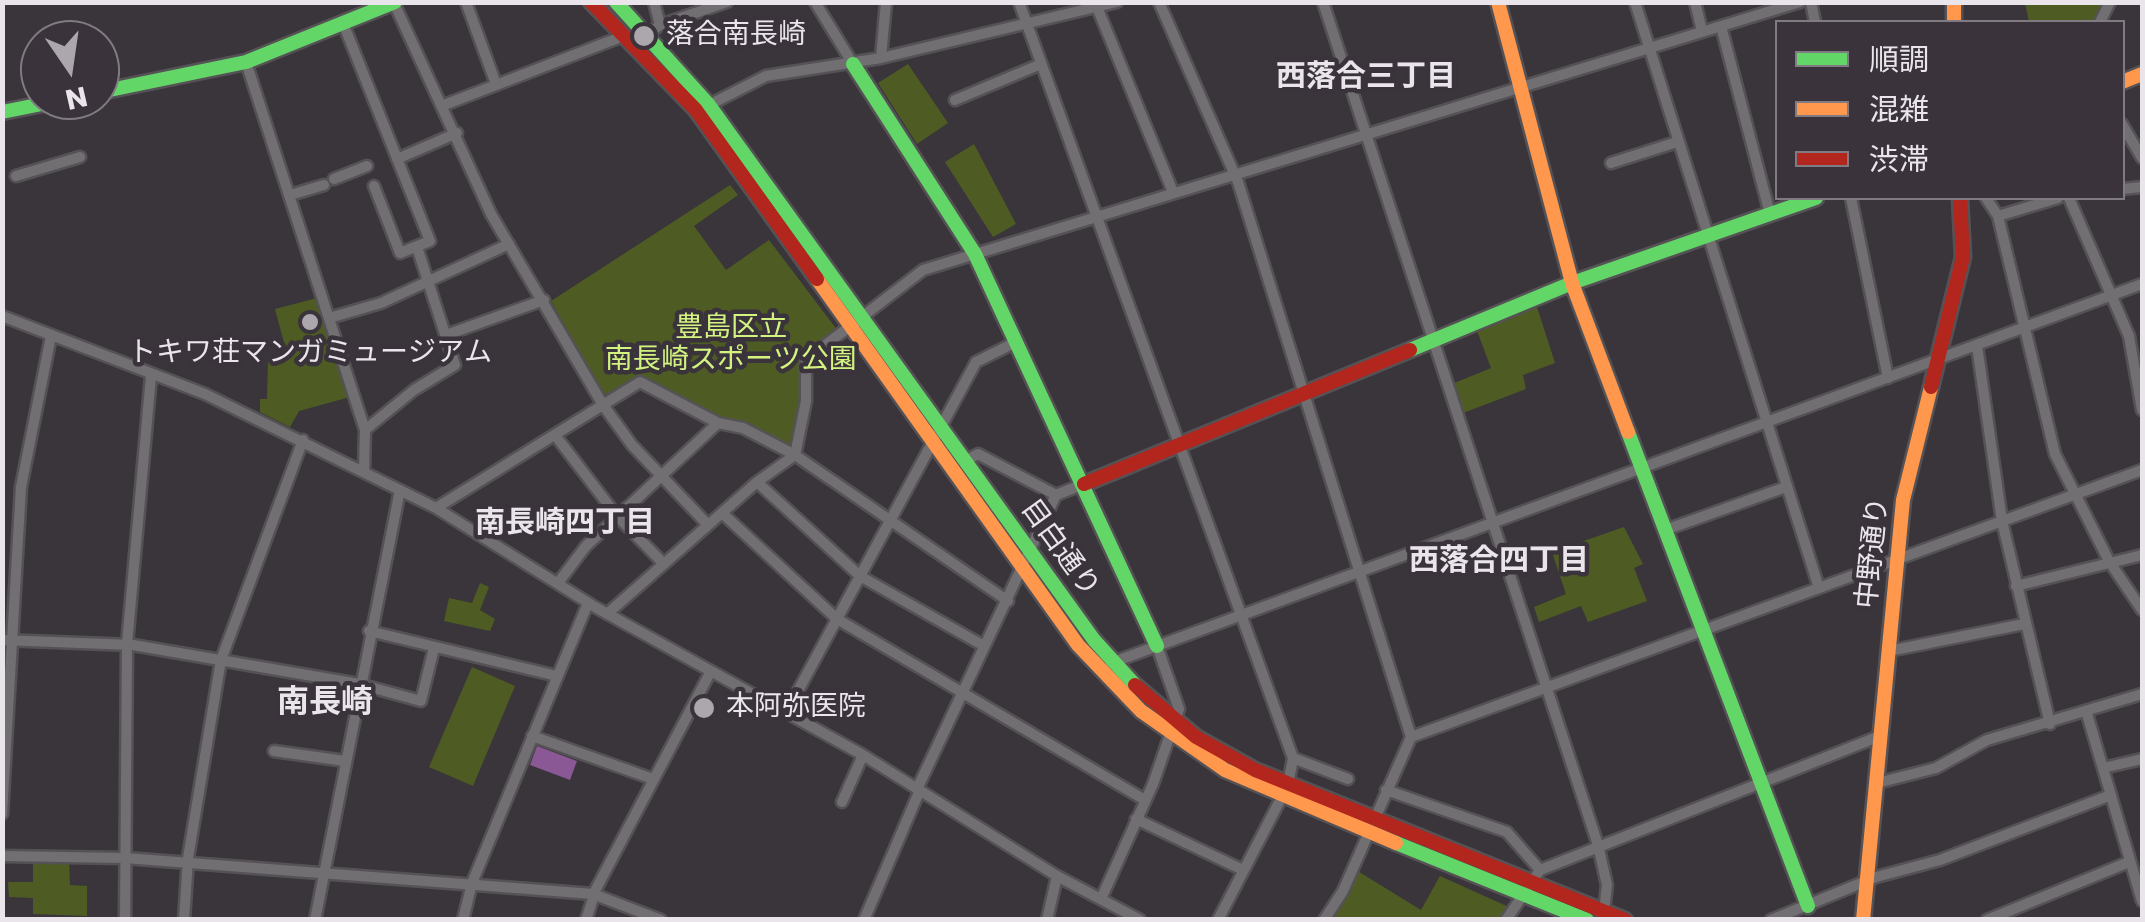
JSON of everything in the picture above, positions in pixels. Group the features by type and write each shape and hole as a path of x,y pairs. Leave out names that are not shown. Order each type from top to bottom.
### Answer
{"main road":[{"name":"目白通り","path":"591,2 696,110 856,321"},
{"name":"目白通り","path":"616,2 654,29 709,105 1022,564 1105,665 1172,727 1285,791 1626,920"},
{"path":"1498,2 1572,283 1810,913"},
{"path":"120,88 246,62 394,3"},
{"path":"853,64 976,254 1157,646"},
{"path":"1084,484 1572,283 1810,200"},
{"name":"中野通り","path":"1863,920 1903,500 1963,257 1960,200"},
{"name":"目白通り","path":"936,433 965,461 1105,665"},
{"name":"目白通り","path":"1531,882 1587,920"}],"street":[{"path":"466,2 496,84"},
{"path":"654,2 654,29 726,2"},
{"path":"815,2 853,64"},
{"path":"880,58 886,2"},
{"path":"1019,2 1293,758 1285,791 1218,920"},
{"path":"709,105 766,76 853,64 1117,2"},
{"path":"1159,2 1234,172 1411,738 1343,890 1324,920"},
{"path":"1323,2 1598,846 1607,885 1604,911"},
{"path":"1635,2 1819,588"},
{"path":"1695,2 1702,32"},
{"path":"607,614 757,482 795,455 806,401 806,360 923,270 1800,2"},
{"path":"394,3 491,214 603,405 660,476 708,525"},
{"path":"1097,6 1172,192"},
{"path":"342,23 430,241 400,252 374,186"},
{"path":"1721,26 1770,214"},
{"path":"444,105 627,35"},
{"path":"246,62 365,430 364,471"},
{"path":"955,100 1041,64"},
{"path":"2125,129 2142,158"},
{"path":"397,159 456,134"},
{"path":"1611,163 1677,142"},
{"path":"16,176 80,157"},
{"path":"290,196 367,166"},
{"path":"1851,200 1888,378"},
{"path":"1987,200 1998,216 2046,424 2074,495 2109,561 2142,610"},
{"path":"1998,216 2051,200"},
{"path":"2070,200 2129,336 2142,410"},
{"path":"329,318 380,303 509,244"},
{"path":"365,430 414,390 452,371 455,365 416,247"},
{"path":"1105,665 2142,284"},
{"path":"446,335 544,300"},
{"path":"2,316 205,394 436,508 607,614 863,755 1057,876 1140,920"},
{"path":"2,814 8,640 21,487 51,336"},
{"path":"786,713 976,362 1016,342"},
{"path":"1977,346 2002,522 2050,724"},
{"path":"125,920 127,644 151,376"},
{"path":"436,508 640,382 718,423 742,428 795,455 1008,601"},
{"path":"558,583 573,560 617,516 718,423"},
{"path":"555,435 617,516 664,564"},
{"path":"184,920 188,863 221,660 302,440"},
{"path":"965,461 978,454 1056,495"},
{"path":"1411,738 2142,470"},
{"path":"757,482 860,576 984,646"},
{"path":"864,920 918,789 1056,495 1084,484"},
{"path":"1665,530 1786,487"},
{"path":"316,920 369,632 400,490"},
{"path":"722,513 837,619 1146,800"},
{"path":"2016,586 2142,555"},
{"path":"464,920 472,882 588,602"},
{"path":"1890,651 2024,624"},
{"path":"369,632 557,676"},
{"path":"8,640 127,644 359,684 422,701 434,648"},
{"path":"1102,899 1146,800 1179,709 1157,646"},
{"path":"586,920 593,894 710,670"},
{"path":"1877,783 1936,768 1986,740 2087,714 2142,694"},
{"path":"2087,714 2142,900"},
{"path":"532,736 652,779"},
{"path":"1506,920 1531,882 1598,846 1880,736"},
{"path":"274,750 345,761"},
{"path":"842,802 863,755"},
{"path":"1293,758 1348,778"},
{"path":"2103,768 2142,759"},
{"path":"1386,790 1507,832 1531,882"},
{"path":"1771,920 1810,913 1867,883 1940,860 2111,794"},
{"path":"1136,819 1243,870"},
{"path":"2,856 124,858 472,882 593,894 661,920"},
{"path":"1986,920 2129,862"},
{"path":"1047,920 1057,876"}],"green space":[{"path":"2025,3 2106,3 2097,20 2029,20"},
{"path":"908,64 948,123 917,144 878,83"},
{"path":"974,144 1016,224 993,237 945,162"},
{"name":"豊島区立 南長崎スポーツ公園","path":"730,185 738,195 694,226 726,270 769,240 838,331 803,359 802,403 792,449 713,418 642,379 604,395 551,301"},
{"path":"321,297 350,397 299,411 290,427 260,412 260,399 267,399 268,359 287,354 275,309"},
{"path":"1537,307 1555,363 1523,375 1526,389 1463,413 1452,384 1491,368 1477,331"},
{"path":"1624,527 1643,564 1634,568 1647,601 1588,622 1581,606 1539,622 1534,607 1566,594 1552,552"},
{"path":"480,583 489,587 480,610 495,619 490,631 444,621 449,598 472,603"},
{"path":"472,667 515,686 473,786 429,767"},
{"path":"33,861 69,862 70,885 87,886 87,916 33,914 33,898 9,897 8,882 33,882"},
{"path":"1356,870 1421,910 1440,876 1511,908 1504,919 1329,920"}],"shaded area":[{"path":"537,746 577,761 570,780 530,765"}],"traffic: fast":[{"path":"120,88 246,62 395,2"},
{"path":"616,2 709,105 1094,640 1135,685"},
{"path":"853,64 975,254 1157,646"},
{"path":"2,112 20,108"},
{"path":"1410,350 1572,283 1810,200"},
{"path":"1628,432 1808,906"},
{"path":"1396,843 1587,920"}],"traffic: slow":[{"path":"1498,2 1572,283 1628,432"},
{"path":"1954,2 1954,20"},
{"path":"2125,81 2142,74"},
{"path":"817,279 1078,645 1141,711 1225,770 1396,843"},
{"path":"1863,920 1903,500 1931,387"}],"traffic: jam":[{"path":"591,2 696,110 817,279"},
{"path":"1931,387 1963,257 1960,200"},
{"path":"1084,484 1410,350"},
{"path":"1135,685 1196,737 1255,770 1625,920"}],"place":[{"name":"落合南長崎","path":"644,36"},
{"name":"トキワ荘マンガミュージアム","path":"310,322"},
{"name":"本阿弥医院","path":"704,708"}],"district":[{"name":"西落合三丁目","path":"1366,78"},
{"name":"南長崎四丁目","path":"565,524"},
{"name":"西落合四丁目","path":"1499,562"},
{"name":"南長崎","path":"325,704"}]}
